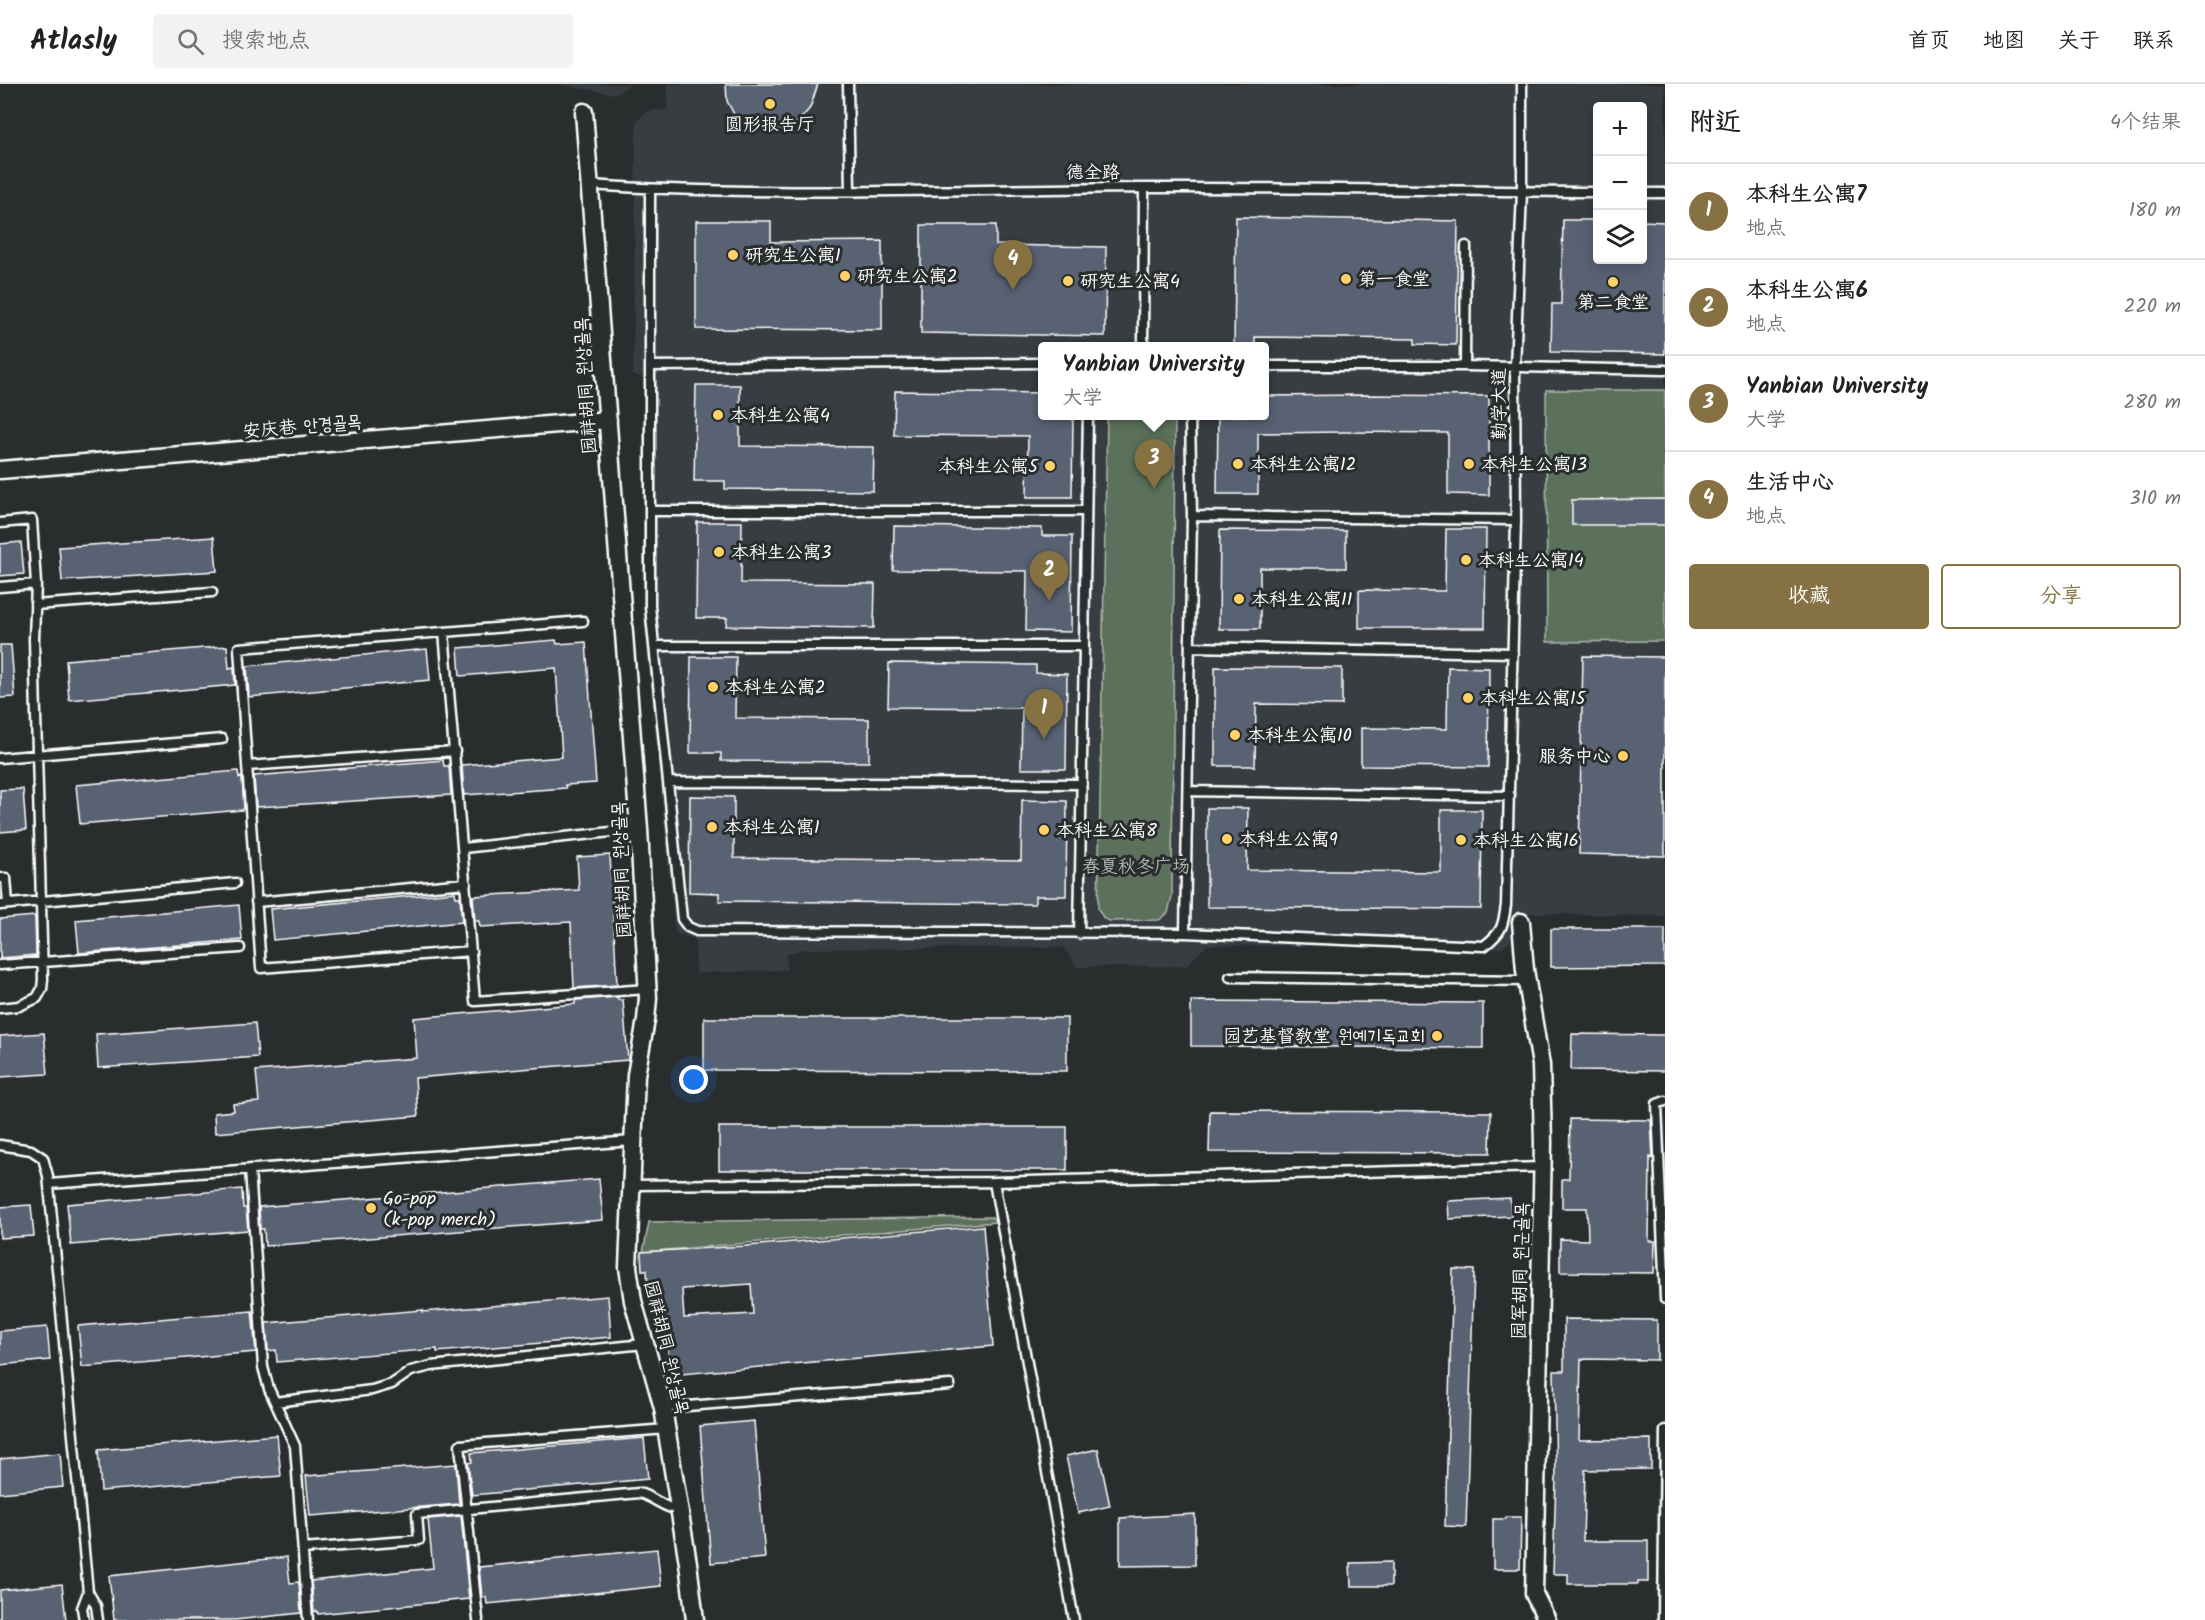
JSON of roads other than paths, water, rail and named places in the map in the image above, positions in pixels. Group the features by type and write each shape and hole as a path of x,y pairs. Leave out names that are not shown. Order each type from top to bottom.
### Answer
{"street":[{"name":"园祥胡同 원상골목","path":"584,112 639,829 647,989 646,1020 636,1075 628,1267 633,1301 667,1429 695,1620"},
{"name":"安庆巷 안경골목","path":"0,470 608,420"},
{"name":"园军胡同 원군골목","path":"1521,922 1527,981 1540,1065 1542,1167 1534,1594 1547,1620"}],"lane":[{"path":"848,84 850,190"},
{"name":"勤学大道","path":"650,189 650,606 682,919 688,927 697,931 1185,933 1484,946 1497,936 1503,927 1506,905 1516,520 1515,368 1522,192 1522,84"},
{"name":"德全路","path":"589,185 650,189 1144,188 1593,192"},
{"path":"1143,342 1144,188"},
{"path":"1647,193 1665,193"},
{"path":"1465,366 1466,246"},
{"path":"650,366 1038,363"},
{"path":"1269,366 1465,366 1665,370"},
{"path":"1079,934 1088,420"},
{"path":"1185,933 1192,516 1190,420"},
{"path":"650,511 1086,511"},
{"path":"1192,516 1516,520"},
{"path":"0,523 32,520 36,584 33,639 43,961 42,989 38,998 19,1006 0,1008"},
{"path":"0,587 36,584"},
{"path":"35,605 212,592"},
{"path":"471,951 261,968 239,648 583,621"},
{"path":"444,632 475,1001 647,989"},
{"path":"654,646 1084,646"},
{"path":"1190,647 1513,653"},
{"path":"0,758 222,739"},
{"path":"247,766 455,751"},
{"path":"668,782 1082,783"},
{"path":"1189,791 1510,796"},
{"path":"463,848 639,829"},
{"path":"0,878 6,878 4,904 235,883"},
{"path":"256,902 466,883"},
{"path":"0,965 240,948"},
{"path":"1230,977 1527,981"},
{"path":"1665,1101 1657,1104 1665,1240 1665,1299"},
{"path":"49,1184 633,1141"},
{"path":"0,1145 31,1150 43,1158 49,1184 88,1592 96,1606 98,1620"},
{"path":"631,1185 994,1182 1542,1167"},
{"path":"250,1169 263,1367 269,1389 295,1446 308,1620"},
{"path":"994,1182 1074,1620"},
{"path":"275,1402 372,1390 392,1384 411,1371 431,1366 644,1344"},
{"path":"663,1408 950,1385"},
{"path":"478,1620 460,1445 667,1429"},
{"path":"1663,1620 1665,1430"},
{"path":"303,1549 419,1540 417,1514 639,1493 649,1496 667,1509 679,1510"},
{"path":"84,1620 82,1608 88,1592"}],"place":[{"name":"圆形报告厅","path":"770,104"},
{"name":"研究生公寓1","path":"733,255"},
{"name":"研究生公寓2","path":"845,276"},
{"name":"第一食堂","path":"1346,279"},
{"name":"研究生公寓4","path":"1068,281"},
{"name":"第二食堂","path":"1613,282"},
{"name":"生活中心","path":"1013,290"},
{"name":"本科生公寓4","path":"718,415"},
{"name":"本科生公寓12","path":"1238,464"},
{"name":"本科生公寓13","path":"1469,464"},
{"name":"本科生公寓5","path":"1050,466"},
{"name":"Yanbian University","path":"1154,489"},
{"name":"本科生公寓3","path":"719,552"},
{"name":"本科生公寓14","path":"1466,560"},
{"name":"本科生公寓11","path":"1239,599"},
{"name":"本科生公寓6","path":"1049,601"},
{"name":"本科生公寓2","path":"713,687"},
{"name":"本科生公寓15","path":"1468,698"},
{"name":"本科生公寓10","path":"1235,735"},
{"name":"本科生公寓7","path":"1044,739"},
{"name":"服务中心","path":"1623,756"},
{"name":"本科生公寓1","path":"712,827"},
{"name":"本科生公寓8","path":"1044,830"},
{"name":"本科生公寓9","path":"1227,839"},
{"name":"本科生公寓16","path":"1461,840"},
{"name":"园艺基督教堂 원예기독교회","path":"1437,1036"},
{"name":"Go-pop (k-pop merch)","path":"371,1208"}],"park label":[{"name":"春夏秋冬广场","path":"1136,866"}]}
